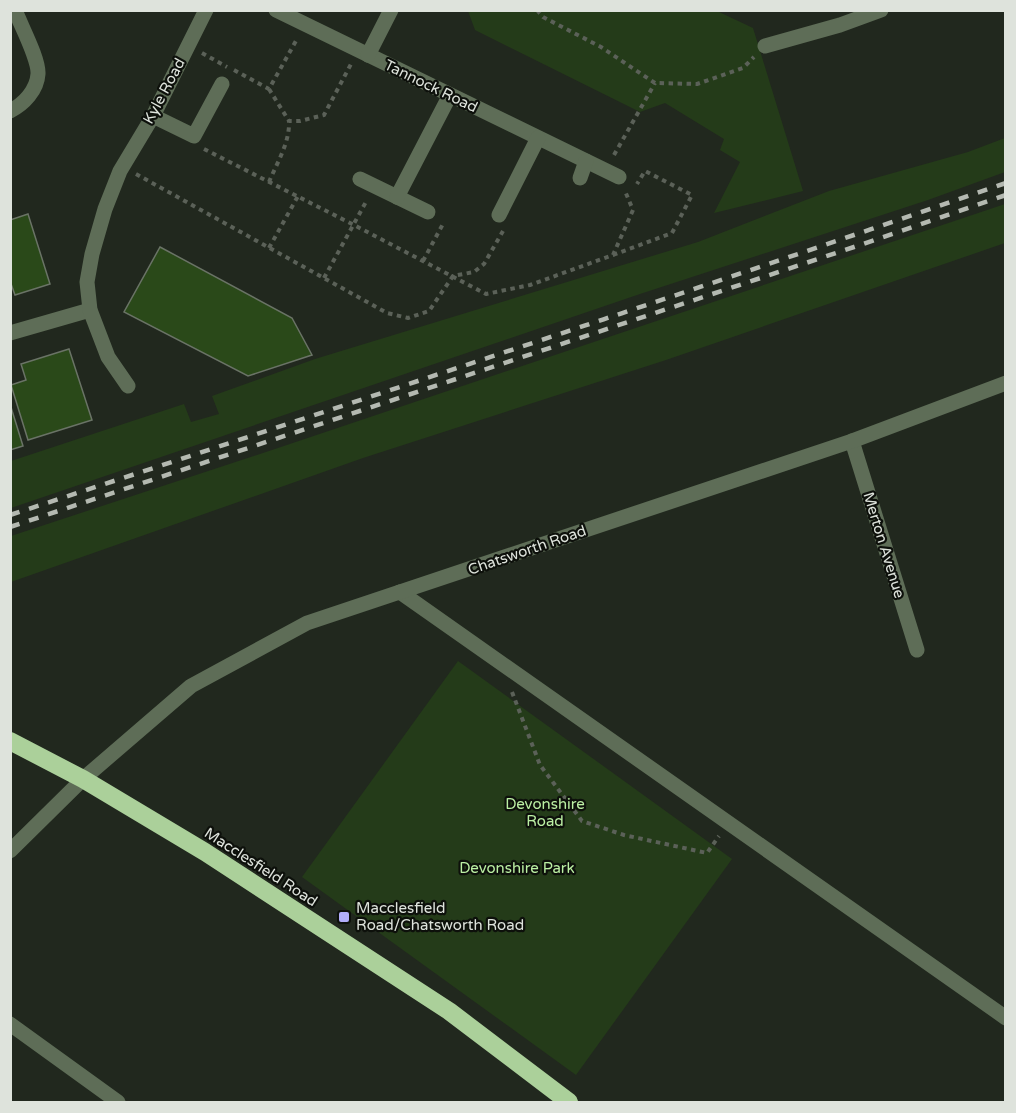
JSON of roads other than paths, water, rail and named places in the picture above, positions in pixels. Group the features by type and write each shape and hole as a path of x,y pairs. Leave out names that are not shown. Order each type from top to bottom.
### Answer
{"highway":[{"name":"Macclesfield Road","path":"10,741 83,779 205,852 449,1011 569,1102"}],"street":[{"path":"10,111 28,97 38,75 37,63 15,10"},
{"name":"Kyle Road","path":"128,386 108,357 90,310 87,282 92,254 105,209 121,169 153,116 206,10"},
{"name":"Tannock Road","path":"276,10 612,173"},
{"path":"363,53 391,10"},
{"path":"765,46 840,25 878,11"},
{"path":"153,116 194,136 222,84"},
{"path":"397,197 450,95"},
{"path":"499,215 538,138"},
{"path":"580,178 586,161"},
{"path":"360,179 428,212"},
{"path":"10,333 90,310"},
{"name":"Chatsworth Road","path":"10,851 83,779 191,686 307,623 852,441 1005,383"},
{"name":"Merton Avenue","path":"852,441 917,650"},
{"path":"400,592 1005,1018"},
{"path":"10,1024 118,1102"}],"railway":[{"path":"10,515 1006,183"},
{"path":"10,527 1006,195"}],"place":[{"name":"Macclesfield Road/Chatsworth Road","path":"344,917"}],"park label":[{"name":"Devonshire Road","path":"545,812"},
{"name":"Devonshire Park","path":"517,868"}]}
